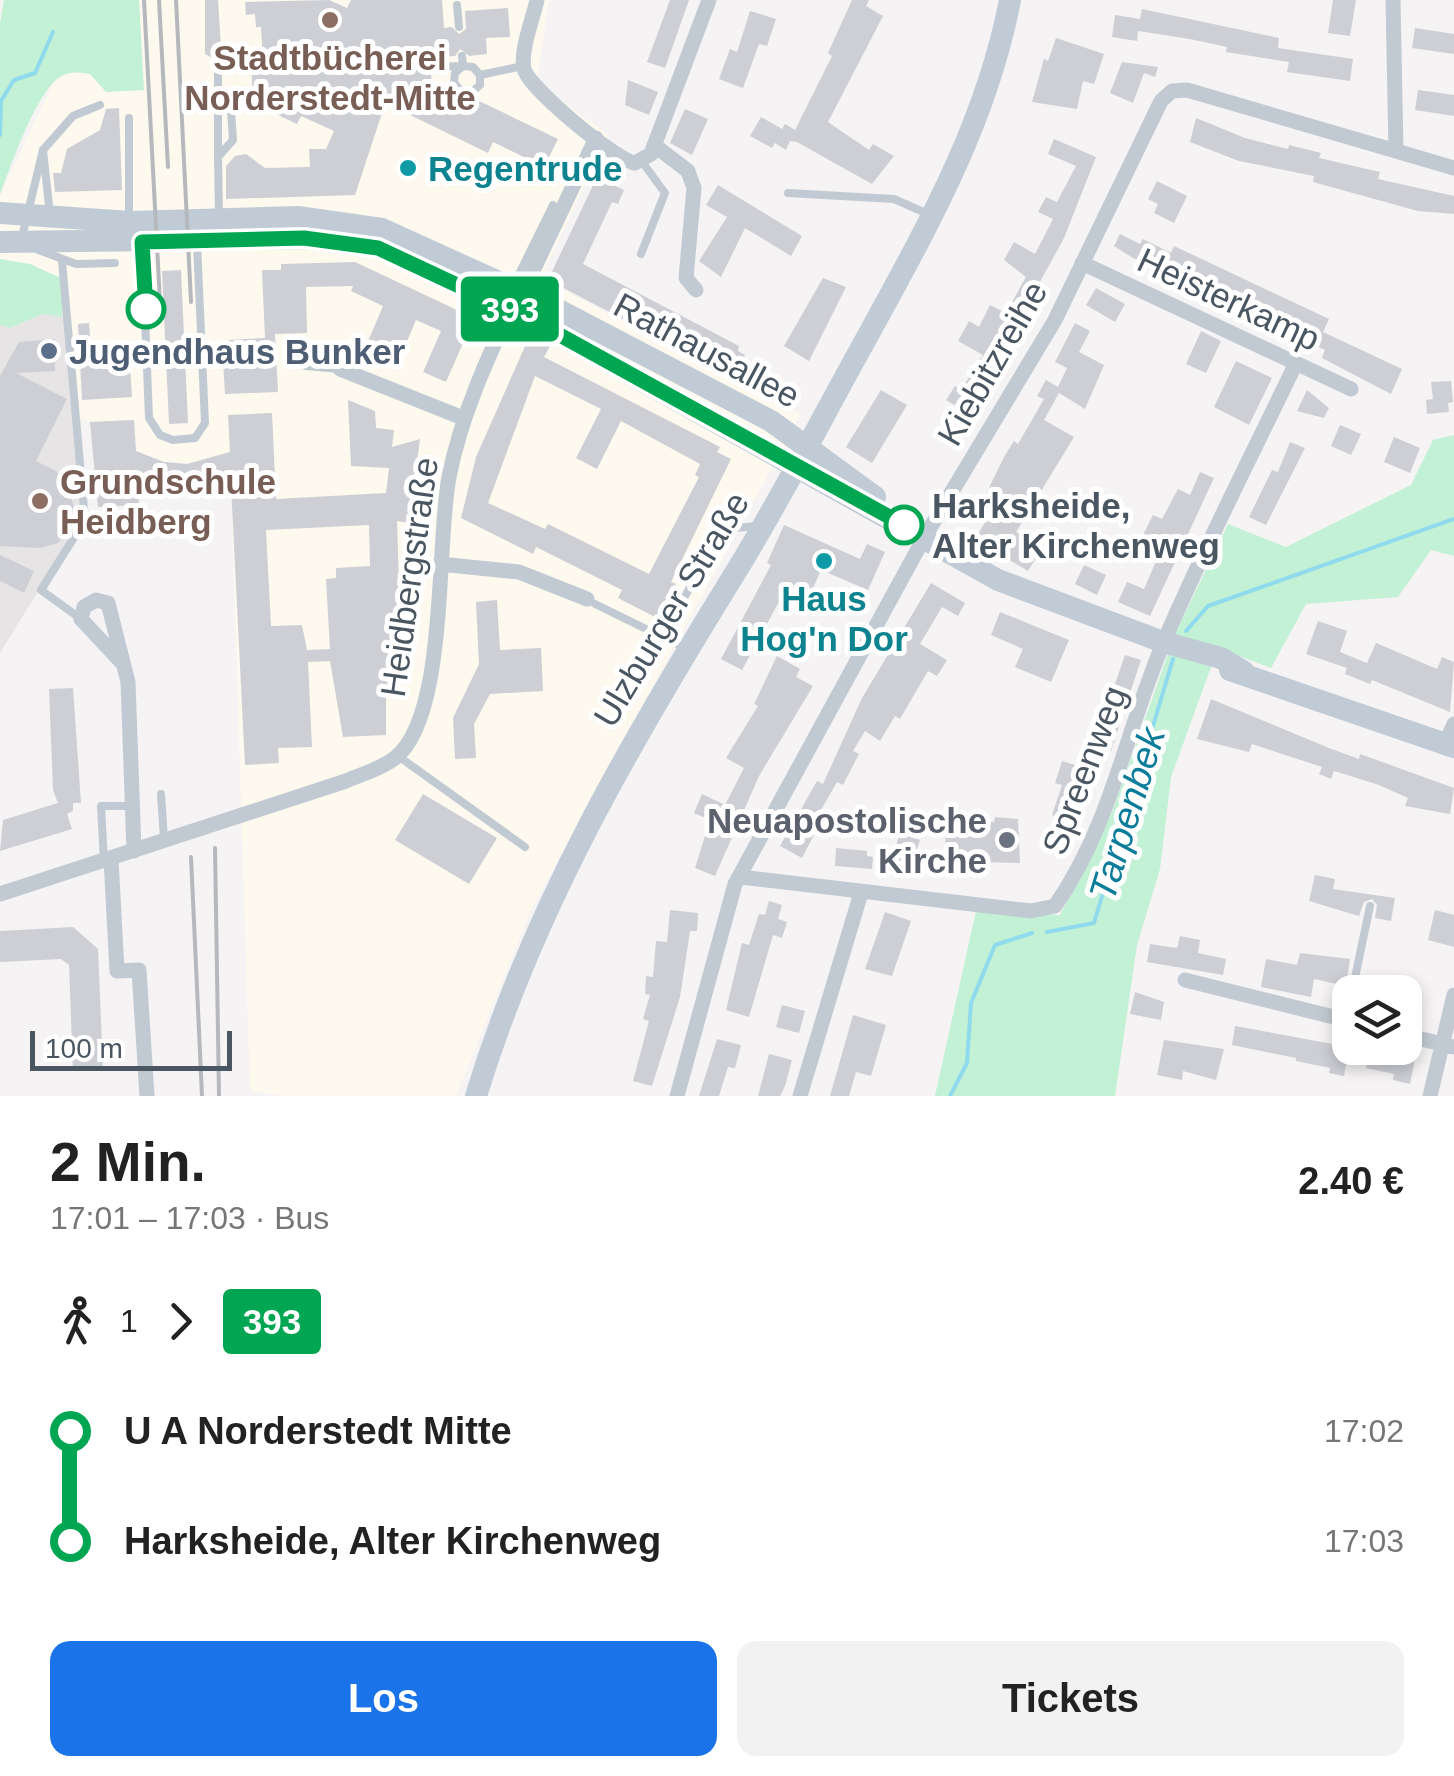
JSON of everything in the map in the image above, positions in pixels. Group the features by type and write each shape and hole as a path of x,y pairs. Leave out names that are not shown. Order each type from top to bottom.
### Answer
{"main road":[{"name":"Ulzburger Straße","path":"476,1096 508,998 590,819 802,456 932,216 975,126 1010,0"},
{"name":"Rathausallee","path":"0,213 197,240 259,218 323,218 382,228 514,300 771,421 802,456 879,500 894,518 924,538 1020,590 1163,642 1221,658 1244,672 1451,738"},
{"name":"Rathausallee","path":"0,242 26,244 136,232 230,229 367,244 514,300"}],"street":[{"path":"537,0 523,66 530,82 627,162 643,162 654,145 709,0"},
{"path":"1392,0 1396,151 1454,168"},
{"name":"Kiebitzreihe","path":"677,1096 740,876 924,538 1055,320 1158,105 1175,90 1190,90 1396,151"},
{"path":"514,300 530,277 596,138"},
{"path":"654,145 688,171 694,188 686,278 696,290"},
{"name":"Heisterkamp","path":"1082,263 1351,389"},
{"name":"Heidbergstraße","path":"398,756 426,701 435,646 449,478 463,418 514,300"},
{"name":"Spreenweg","path":"740,876 1031,912 1055,906 1079,872 1119,780 1163,642 1296,364"},
{"path":"340,369 463,418"},
{"path":"440,564 519,572 591,602"},
{"path":"122,663 81,619 84,607 96,600 108,603 128,682 134,851"},
{"path":"0,894 346,781 398,756"},
{"path":"108,860 117,971 139,970 147,1096"},
{"path":"800,1096 861,893"},
{"path":"1185,980 1332,1011"},
{"path":"1430,1096 1448,1045 1454,995"},
{"path":"1422,1038 1448,1045"}],"lane":[{"path":"458,4 460,27"},
{"path":"431,67 462,61 473,66 480,74 480,85 472,92 461,92 454,83 454,73 462,61"},
{"path":"480,74 523,66"},
{"path":"218,68 218,157 230,229"},
{"path":"218,157 233,140 230,96"},
{"path":"100,105 73,116 42,150 22,229 26,244 62,261 115,263"},
{"path":"129,118 149,418 160,435 180,441 195,438 205,423 197,240"},
{"path":"42,150 51,217"},
{"path":"640,254 665,193 643,162"},
{"path":"788,193 894,200 932,216"},
{"path":"514,300 521,270 552,205"},
{"path":"62,261 85,520 41,590 81,619"},
{"path":"305,366 340,369"},
{"path":"662,637 723,529 762,526"},
{"path":"591,602 686,649"},
{"path":"398,756 525,846"},
{"path":"161,794 164,841"},
{"path":"108,860 102,806 132,806"},
{"path":"1356,975 1370,906"}],"shaded area":[{"path":"139,0 549,0 538,77 547,90 608,135 541,278 801,414 531,910 456,1096 283,1096 250,1091 230,452 196,463 164,462 136,451 134,420 90,422 70,414 61,296 30,264 0,259 0,195 54,81 64,73 78,72 90,74 106,92 143,89"},
{"name":"Grundschule Heidberg","path":"43,314 65,316 82,520 0,653 0,325 11,328"}],"green space":[{"path":"4,0 139,0 144,90 106,92 90,74 74,72 60,77 33,114 0,195 0,23"},
{"path":"0,259 30,264 63,279 62,317 43,314 10,328 0,325"},
{"path":"1454,435 1454,556 1431,550 1398,597 1306,604 1271,668 1218,648 1171,777 1160,869 1137,945 1115,1096 935,1096 976,911 1060,915 1112,812 1175,634 1228,524 1286,547 1411,485 1433,440"}],"building":[{"path":"205,0 218,0 222,63 205,54"},
{"path":"329,0 347,8 351,0 442,0 444,28 452,27 459,34 466,29 465,11 508,8 510,37 486,38 487,54 469,56 460,49 455,56 430,58 424,68 431,74 433,94 468,111 475,99 558,139 544,167 493,142 488,153 406,113 404,100 386,101 355,195 226,199 226,166 235,156 246,154 265,168 310,167 309,149 326,149 334,131 301,116 297,124 253,103 251,61 263,61 261,27 256,27 255,14 246,15 245,2"},
{"path":"670,0 689,0 665,68 647,62"},
{"path":"852,0 869,0 866,6 883,16 828,122 869,150 873,144 894,156 872,184 797,142 790,141 786,150 775,143 772,148 750,136 761,117 782,129 785,124 795,130 832,56 828,53"},
{"path":"1333,0 1356,0 1350,36 1328,33"},
{"path":"1142,9 1279,38 1278,48 1353,59 1350,81 1287,72 1289,62 1226,52 1227,47 1190,39 1138,31 1137,41 1112,37 1115,15 1140,19"},
{"path":"750,11 776,19 767,46 759,44 743,88 719,79 730,49 737,52"},
{"path":"1415,28 1454,34 1454,54 1412,48"},
{"path":"1056,38 1104,54 1094,84 1083,81 1077,109 1032,102 1044,59 1048,61"},
{"path":"1122,62 1158,67 1155,77 1144,73 1133,103 1110,93"},
{"path":"628,80 658,92 649,115 625,105"},
{"path":"1418,90 1454,95 1454,116 1415,110"},
{"path":"119,108 122,190 55,192 53,173 61,173 67,149 100,130 106,109"},
{"path":"685,109 708,119 692,155 670,143"},
{"path":"1196,118 1245,138 1321,153 1319,158 1380,172 1378,179 1454,196 1454,214 1418,211 1313,182 1314,176 1239,161 1190,142"},
{"path":"1054,139 1096,157 1064,238 968,413 946,400 955,386 961,390 983,355 958,341 969,321 979,327 990,305 1006,313 1026,277 1004,260 1014,242 1035,254 1053,219 1038,212 1046,197 1057,202 1076,166 1048,154"},
{"path":"597,177 624,190 618,204 612,202 583,264 739,346 738,351 745,355 734,377 548,280"},
{"path":"1157,181 1187,196 1174,223 1154,213 1158,204 1148,199"},
{"path":"718,185 802,236 791,256 745,228 721,277 699,261 727,217 706,205"},
{"path":"1120,234 1140,244 1143,239 1171,253 1174,246 1329,319 1323,332 1402,369 1391,394 1322,358 1325,350 1133,258 1114,246"},
{"path":"355,262 474,318 446,382 423,372 441,331 416,320 399,360 366,346 383,306 351,291 353,286 306,287 307,333 275,334 278,392 225,394 222,346 227,340 265,338 262,270 281,270 281,264"},
{"path":"181,270 188,423 169,424 162,271"},
{"path":"823,278 846,287 809,361 784,346"},
{"path":"1096,288 1125,304 1115,322 1086,305"},
{"path":"89,323 91,348 125,346 129,352 132,397 82,400 78,324"},
{"path":"1075,323 1090,331 1079,352 1104,365 1085,409 1059,393 1044,420 1074,437 1016,532 1042,548 1028,571 975,539 999,499 987,492 1004,457 1014,441 1018,444 1044,399 1037,396 1046,380 1058,387 1067,368 1055,362"},
{"path":"1201,331 1221,341 1206,373 1186,364"},
{"path":"530,335 550,346 544,357 720,447 717,452 731,459 671,582 676,584 659,619 618,598 622,590 536,547 533,554 461,518 476,457","holes":["535,376 601,409 576,458 597,469 621,421 700,464 695,475 699,477 649,574 548,524 545,529 488,503"]},
{"path":"55,339 55,371 16,373 67,399 36,461 56,471 69,489 76,516 58,543 40,548 0,546 0,376 19,342"},
{"path":"1236,361 1272,378 1249,425 1214,407"},
{"path":"1451,381 1453,402 1448,403 1449,412 1427,414 1426,400 1433,399 1431,382"},
{"path":"881,390 907,405 872,463 846,447"},
{"path":"1307,390 1329,408 1324,418 1297,411"},
{"path":"348,400 375,411 376,428 394,430 392,447 420,439 409,523 397,521 402,677 392,677 393,685 386,686 386,735 343,737 330,661 308,662 312,747 278,748 279,763 245,765 231,486 181,495 138,485 139,505 98,507 90,422 134,420 136,451 164,462 187,464 230,452 228,415 272,413 276,499 386,493 389,468 351,466","holes":["369,525 370,566 336,568 336,578 326,579 330,649 307,650 302,625 271,626 266,530"]},
{"path":"1340,425 1361,434 1351,455 1331,446"},
{"path":"1394,437 1420,448 1410,473 1384,462"},
{"path":"1290,442 1305,448 1266,525 1249,517 1272,470 1278,472"},
{"path":"1200,472 1214,478 1150,616 1118,602 1127,582 1144,589 1163,545 1143,535 1153,515 1162,519 1178,489 1190,495"},
{"name":"Haus Hog'n Dor","path":"784,525 860,559 867,544 885,552 868,590 821,570 810,595 788,585 742,670 721,659 771,565 767,563"},
{"path":"0,555 34,571 24,593 0,581"},
{"path":"1084,565 1106,575 1097,595 1075,584"},
{"path":"931,583 965,603 958,616 942,607 920,644 947,660 937,676 928,671 900,719 895,716 880,741 865,731 853,751 859,754 843,785 837,782 821,810 834,817 825,833 817,829 802,858 780,846 817,781 823,784 862,698"},
{"path":"497,600 500,650 541,648 543,691 490,694 474,724 476,758 455,759 453,718 479,664 476,602"},
{"path":"1000,612 1069,640 1051,682 1015,667 1023,649 991,635"},
{"path":"1318,621 1347,631 1340,652 1367,663 1376,643 1437,669 1442,657 1454,662 1450,712 1372,680 1370,684 1345,674 1347,668 1306,654"},
{"path":"1125,655 1141,660 1111,751 1094,745"},
{"path":"777,656 800,669 796,677 813,686 759,776 715,876 695,868 710,820 694,813 702,794 725,805 744,768 726,758 758,706 754,704"},
{"path":"73,688 81,803 73,803 73,811 67,814 72,829 0,851 3,820 58,803 53,790 49,689"},
{"path":"1211,699 1359,759 1360,754 1454,788 1450,814 1405,806 1408,798 1379,785 1334,771 1331,779 1319,774 1322,767 1252,744 1249,752 1197,739"},
{"path":"1062,761 1094,771 1076,823 1052,815 1062,785 1055,783"},
{"path":"423,794 497,838 469,884 395,840"},
{"path":"995,817 1018,819 1020,863 946,861 944,876 889,864 900,834 920,840 916,852 944,855 946,833 967,835 968,820 994,822"},
{"path":"836,848 867,851 867,856 873,857 872,869 835,866"},
{"path":"1315,875 1335,879 1333,889 1395,898 1391,921 1375,918 1377,905 1372,899 1364,902 1359,916 1309,901"},
{"path":"769,901 782,905 778,919 787,922 782,938 773,935 749,1017 726,1010 742,943 749,945 759,914 765,915"},
{"path":"670,910 698,913 697,931 690,931 680,997 652,1086 633,1081 649,1021 643,1019 650,995 645,994 646,976 653,977 656,941 667,942"},
{"path":"1435,910 1454,915 1454,947 1428,940"},
{"path":"885,912 911,921 892,976 865,969"},
{"path":"73,927 98,949 103,1070 73,1071 69,965 61,959 0,962 0,931"},
{"path":"1180,936 1200,940 1198,953 1226,959 1223,975 1147,962 1150,944 1177,948"},
{"path":"1300,953 1350,959 1348,975 1332,975 1332,983 1314,979 1311,997 1261,987 1266,959 1297,965"},
{"path":"1135,992 1164,1002 1161,1020 1130,1014"},
{"path":"782,1005 805,1011 799,1033 776,1027"},
{"path":"853,1015 886,1025 871,1076 856,1072 849,1096 830,1096"},
{"path":"1235,1026 1332,1044 1332,1065 1346,1065 1344,1076 1296,1058 1232,1045"},
{"path":"717,1039 741,1045 735,1068 728,1067 719,1096 699,1096"},
{"path":"1164,1040 1224,1049 1216,1080 1183,1071 1182,1080 1157,1075"},
{"path":"769,1054 792,1060 780,1096 758,1096"},
{"path":"1414,1065 1410,1084 1393,1080 1394,1074 1366,1068"}],"waterway":[{"path":"0,135 1,101 14,80 35,73 53,32"},
{"name":"Tarpenbek","path":"1186,631 1208,606 1454,519"},
{"name":"Tarpenbek","path":"1047,932 1094,923 1173,659"},
{"name":"Tarpenbek","path":"950,1096 967,1063 971,1003 995,945 1032,933"}],"railway":[{"path":"144,0 160,302"},
{"path":"159,0 168,167"},
{"path":"176,0 191,302"},
{"path":"215,848 219,1096"},
{"path":"191,857 202,1096"}],"bus line":[{"name":"393","path":"146,309 142,242 304,238 367,244 538,323 904,525"}],"place":[{"name":"Stadtbücherei Norderstedt-Mitte","path":"330,20"},
{"name":"Regentrude","path":"408,168"},
{"name":"Jugendhaus Bunker","path":"49,351"},
{"name":"Grundschule Heidberg","path":"40,501"},
{"name":"Harksheide, Alter Kirchenweg","path":"904,525"},
{"name":"Haus Hog'n Dor","path":"824,561"},
{"name":"Neuapostolische Kirche","path":"1007,840"}]}
